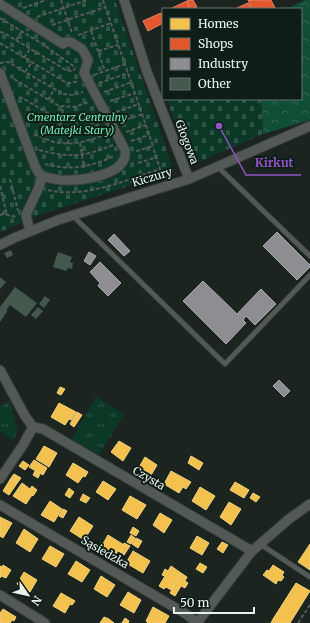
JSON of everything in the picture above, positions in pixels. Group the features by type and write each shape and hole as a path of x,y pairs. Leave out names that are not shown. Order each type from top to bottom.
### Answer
{"street":[{"name":"Głogowa","path":"124,0 147,72 189,179"},
{"path":"0,4 63,44 65,42 71,42 82,49 88,60 103,110 123,162 116,169 85,179 59,180 42,176 35,166 0,73"},
{"name":"Kiczury","path":"0,245 30,231 73,215 189,179 310,126"},
{"path":"30,231 26,214 39,187 42,176"},
{"path":"0,370 25,416 33,426 23,445 0,479"},
{"name":"Czysta","path":"33,426 42,429 252,551"},
{"path":"197,623 252,551 288,519 310,504"},
{"name":"Sąsiedzka","path":"0,505 186,614 197,623"},
{"path":"0,595 45,623"}],"lane":[{"path":"217,166 310,256"},
{"path":"73,215 225,364 310,276"},
{"path":"260,544 310,577"}],"path":[{"path":"12,11 46,0"},
{"path":"61,0 74,37 111,23"},
{"path":"26,20 87,0"},
{"path":"0,43 68,83 73,83 103,110 153,146 103,0"},
{"path":"41,29 106,7"},
{"path":"0,18 44,44 103,110 146,125"},
{"path":"35,166 41,162 60,167 84,167 98,163 105,71 91,31"},
{"path":"0,32 66,70 71,71 103,110 98,151 82,155 60,155 38,150 30,153"},
{"path":"98,51 118,45"},
{"path":"24,58 30,48"},
{"path":"0,63 7,61 54,90 70,96 76,95 149,136"},
{"path":"25,72 32,62"},
{"path":"105,71 125,64"},
{"path":"24,138 34,135 48,140 68,144 80,143 94,139 103,110 128,73"},
{"path":"14,79 59,106 143,114"},
{"path":"16,116 25,116 60,131 69,132 85,129 132,82"},
{"path":"48,100 54,90"},
{"path":"10,100 19,97 22,98 48,114 70,120 81,118 103,110 135,93"},
{"path":"103,110 139,104"},
{"path":"60,131 63,107"},
{"path":"68,144 69,132"},
{"path":"80,143 85,179"},
{"path":"138,163 156,157"},
{"path":"1,214 17,217 19,216 10,179"},
{"path":"0,186 7,215"},
{"path":"298,623 310,604"}],"green space":[{"name":"Cmentarz Centralny (Matejki Stary)","path":"0,0 115,0 174,171 39,215 0,232"},
{"path":"305,0 310,0 310,120 263,134 261,100 302,100 302,8 288,8"},
{"path":"167,100 261,100 263,134 192,165"},
{"path":"96,397 124,414 99,455 72,439"},
{"path":"9,401 17,426 17,433 13,440 0,431 0,407"}],"building: Homes":[{"path":"60,387 65,389 61,395 57,393"},
{"path":"59,403 76,412 71,420 69,419 65,425 51,417"},
{"path":"77,412 82,415 74,427 70,424"},
{"path":"119,441 131,448 123,461 111,452"},
{"path":"44,446 57,453 49,467 36,459"},
{"path":"191,456 203,463 199,470 188,463"},
{"path":"145,457 157,465 150,477 138,469"},
{"path":"34,460 47,468 43,475 29,467"},
{"path":"23,461 29,465 25,470 19,466"},
{"path":"73,463 88,472 78,483 66,475"},
{"path":"35,471 40,474 38,478 33,475"},
{"path":"171,471 191,482 186,489 183,487 179,493 164,484"},
{"path":"14,474 21,478 18,482 11,478"},
{"path":"11,478 18,482 9,495 3,491"},
{"path":"103,481 116,489 108,500 96,492"},
{"path":"235,482 249,490 244,498 230,490"},
{"path":"22,483 30,489 32,486 37,490 26,504 13,496"},
{"path":"200,487 215,496 206,510 192,501"},
{"path":"69,488 74,492 70,498 65,495"},
{"path":"253,493 260,497 256,502 250,498"},
{"path":"83,494 90,498 86,503 80,500"},
{"path":"130,496 146,505 137,519 122,510"},
{"path":"50,501 62,509 54,522 41,515"},
{"path":"229,502 241,509 231,525 220,517"},
{"path":"63,509 67,511 63,518 59,516"},
{"path":"160,513 172,520 164,533 153,525"},
{"path":"0,517 12,523 3,538 0,536"},
{"path":"79,517 93,526 84,540 70,531"},
{"path":"133,527 139,531 136,536 130,533"},
{"path":"24,529 38,539 30,552 16,543"},
{"path":"108,535 124,545 120,552 118,551 114,557 100,549"},
{"path":"131,535 135,538 131,544 127,542"},
{"path":"197,536 209,543 202,555 190,548"},
{"path":"136,538 142,541 138,548 132,544"},
{"path":"222,542 228,545 223,553 217,549"},
{"path":"124,543 130,546 124,555 120,552"},
{"path":"310,544 310,570 298,562"},
{"path":"50,546 64,554 56,567 42,559"},
{"path":"133,551 150,561 143,573 126,563"},
{"path":"76,561 90,570 82,582 68,574"},
{"path":"200,563 207,567 203,573 196,569"},
{"path":"3,565 11,570 6,578 1,576 0,578 0,566 2,567"},
{"path":"273,565 284,572 282,575 284,577 281,581 278,580 276,584 263,575 267,570 269,571"},
{"path":"171,566 181,573 171,590 166,587 164,589 159,586 165,576 162,575 165,569 168,571"},
{"path":"24,572 37,580 30,592 17,584"},
{"path":"181,573 187,577 185,581 188,583 185,588 181,586 175,596 170,593"},
{"path":"101,576 115,585 107,597 94,589"},
{"path":"296,583 310,591 290,623 279,623 273,619"},
{"path":"128,592 141,600 134,613 120,605"},
{"path":"61,593 75,601 72,605 70,604 65,613 53,606"},
{"path":"153,607 169,616 165,623 148,623 146,621"},
{"path":"3,609 16,617 14,621 12,620 10,623 0,623 0,613"},
{"path":"104,617 109,619 114,623 100,623"},
{"path":"125,618 129,621 128,623 122,623"},
{"path":"273,619 279,623 271,623"}],"building: Shops":[{"path":"193,0 197,7 190,8 187,1"},
{"path":"248,0 271,0 275,8 252,8"},
{"path":"187,1 190,8 172,8"},
{"path":"248,3 250,8 237,8"},
{"path":"161,13 162,16 162,24 148,31 143,21"}],"building: Industry":[{"path":"277,232 310,265 310,267 297,280 263,246"},
{"path":"114,234 130,251 124,256 108,240"},
{"path":"89,252 96,256 90,265 84,261"},
{"path":"100,262 121,283 108,296 98,286 100,283 90,272"},
{"path":"203,281 237,314 261,289 276,304 255,325 246,316 243,320 246,323 226,344 183,301"},
{"path":"279,380 290,391 284,397 273,386"}],"building: Other":[{"path":"11,250 13,255 7,258 4,253"},
{"path":"58,252 72,257 70,262 73,263 72,269 68,268 66,271 53,267"},
{"path":"0,277 6,282 0,289"},
{"path":"15,287 37,303 26,317 10,305 0,322 0,307"},
{"path":"45,296 50,300 44,308 39,304"},
{"path":"38,307 43,311 36,319 31,315"}],"place":[{"name":"Kirkut","path":"219,126"}]}
